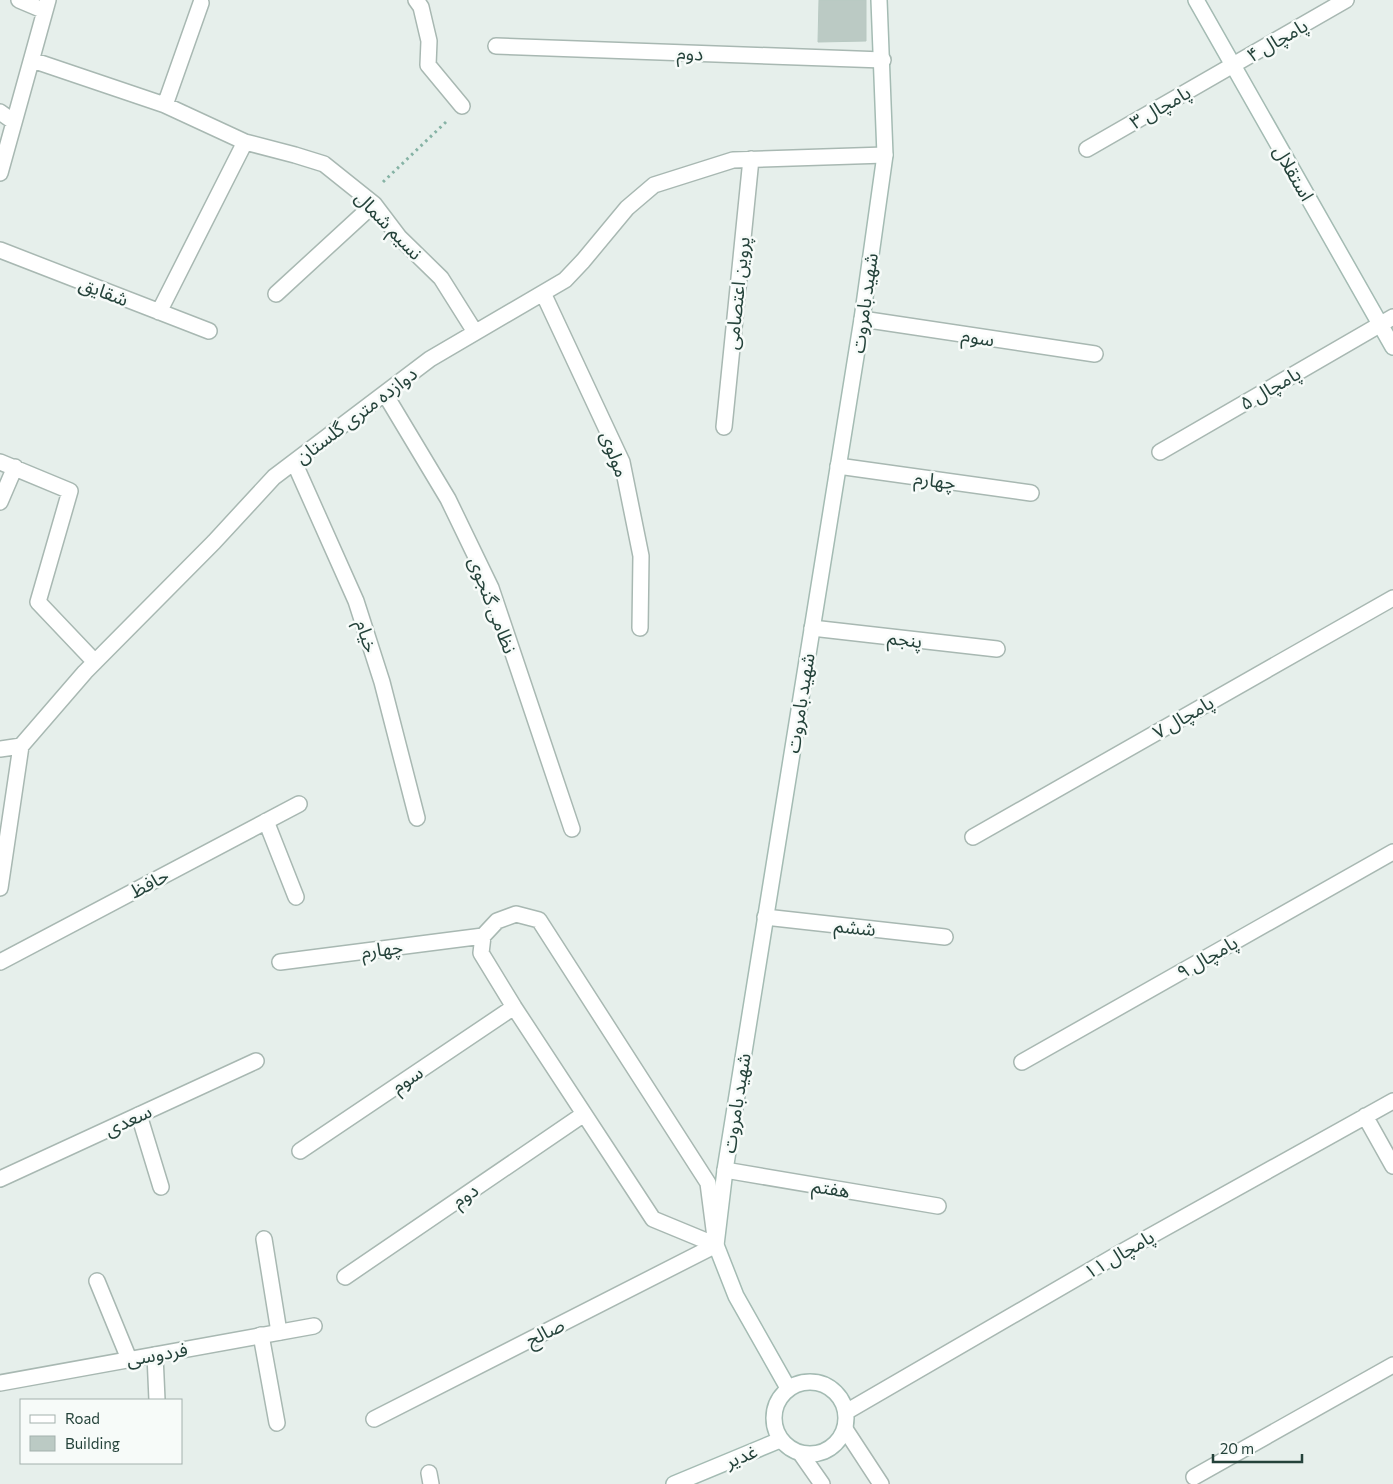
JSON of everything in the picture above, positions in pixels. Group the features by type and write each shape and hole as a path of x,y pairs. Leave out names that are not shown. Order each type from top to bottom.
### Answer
{"street":[{"path":"0,173 47,6 19,0"},
{"path":"416,0 421,7 428,41 428,65 462,106"},
{"name":"شهید بامروت","path":"788,1388 736,1296 716,1245 725,1170 862,319 885,155 883,60 879,0"},
{"name":"استقلال","path":"1196,0 1233,66 1387,321 1393,347"},
{"name":"پامچال ۴","path":"1233,66 1346,0"},
{"path":"165,105 201,3"},
{"name":"دوم","path":"496,46 883,60"},
{"name":"نسیم شمال","path":"32,60 165,105 245,142 324,164 370,201 399,237 441,278 475,332"},
{"name":"پامچال ۳","path":"1087,149 1233,66"},
{"path":"0,112 14,122"},
{"path":"159,312 245,142"},
{"name":"دوازده متری گلستان","path":"21,746 95,662 214,542 274,477 430,359 565,280 584,262 627,208 654,185 733,160 885,155"},
{"name":"پروین اعتصامی","path":"724,427 751,159"},
{"path":"276,294 370,201"},
{"name":"شقایق","path":"0,250 209,331"},
{"name":"مولوی","path":"543,293 622,462 641,556 640,628"},
{"name":"سوم","path":"862,319 1095,354"},
{"name":"پامچال ۵","path":"1160,452 1387,321"},
{"name":"نظامی گنجوی","path":"385,394 448,500 491,588 572,829"},
{"path":"0,462 70,491 38,602 95,662"},
{"name":"خیام","path":"294,462 356,601 382,682 417,818"},
{"name":"چهارم","path":"838,466 1031,493"},
{"path":"0,502 15,467"},
{"name":"پامچال ۷","path":"973,837 1393,598"},
{"name":"پنجم","path":"812,628 997,649"},
{"path":"0,749 21,746 5,823 0,888"},
{"name":"حافظ","path":"0,962 299,804"},
{"path":"266,821 296,897"},
{"name":"پامچال ۹","path":"1022,1062 1393,852"},
{"path":"516,914 539,920 708,1183 716,1245 653,1218 514,1007 481,953 483,936 498,921 516,914"},
{"name":"ششم","path":"765,917 945,937"},
{"name":"چهارم","path":"280,962 483,936"},
{"name":"سوم","path":"300,1151 514,1007"},
{"name":"سعدی","path":"0,1179 256,1062"},
{"name":"پامچال ۱۱","path":"846,1412 1120,1253 1393,1101"},
{"name":"دوم","path":"345,1276 584,1114"},
{"path":"139,1115 161,1187"},
{"path":"1365,1116 1393,1166"},
{"name":"هفتم","path":"725,1170 938,1206"},
{"path":"264,1239 279,1332"},
{"name":"صالح","path":"374,1419 716,1245"},
{"path":"97,1280 129,1359"},
{"name":"فردوسی","path":"0,1382 314,1326"},
{"path":"261,1335 277,1423"},
{"path":"155,1355 158,1399"},
{"path":"1194,1477 1393,1366"},
{"path":"805,1381 824,1384 839,1395 846,1412 845,1429 835,1445 819,1454 801,1454 789,1449 780,1440 774,1427 773,1412 778,1398 788,1388 805,1381"},
{"path":"845,1429 881,1484"},
{"name":"غدیر","path":"674,1484 693,1480 780,1440"},
{"path":"801,1454 822,1484"}],"path":[{"path":"370,201 462,106"}],"building":[{"path":"819,0 866,0 866,41 818,42"}]}
